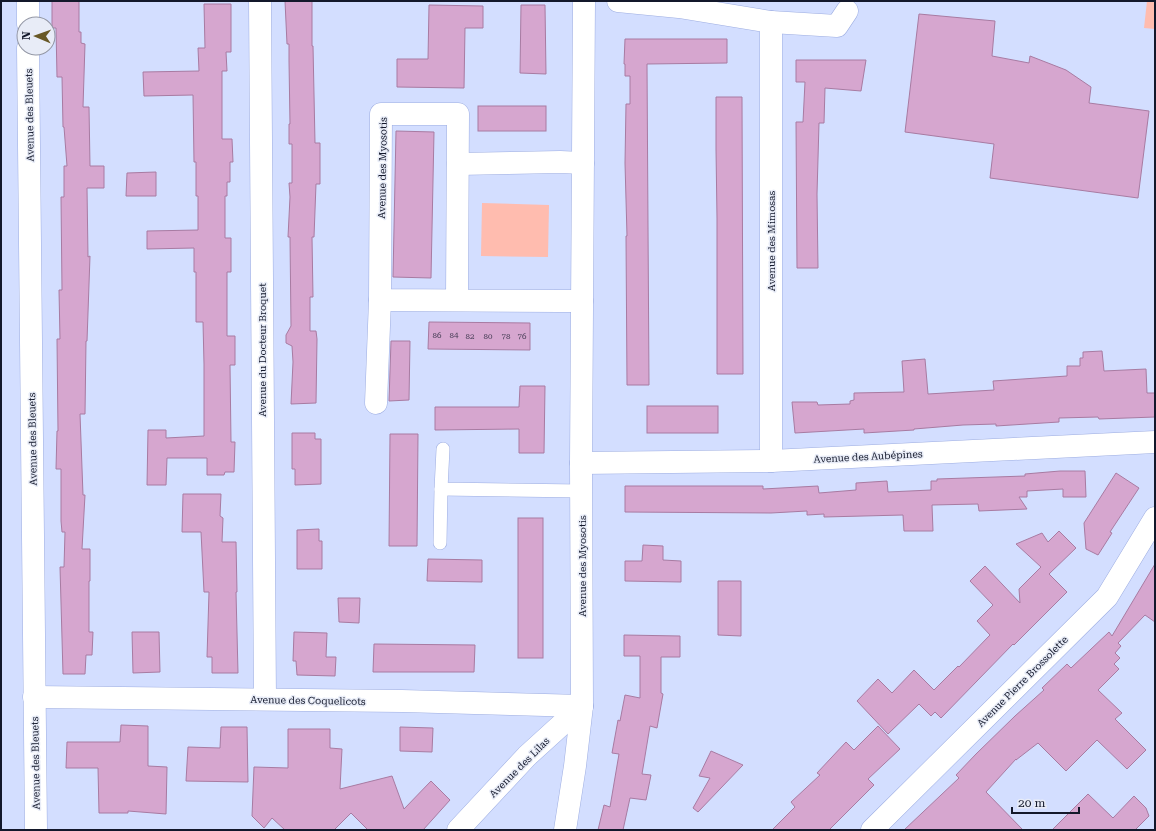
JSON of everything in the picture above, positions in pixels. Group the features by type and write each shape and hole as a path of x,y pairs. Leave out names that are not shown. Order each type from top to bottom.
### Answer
{"street":[{"path":"28,1 28,16"},
{"name":"Avenue du Docteur Broquet","path":"260,1 265,699"},
{"name":"Avenue des Myosotis","path":"565,830 575,766 582,706 581,463 584,1"},
{"path":"618,1 679,4 771,22 837,26 847,11"},
{"name":"Avenue des Mimosas","path":"770,461 771,22"},
{"name":"Avenue des Bleuets","path":"28,56 36,830"},
{"name":"Avenue des Myosotis","path":"376,403 380,300 381,114 458,114 457,300"},
{"path":"458,164 583,163"},
{"path":"380,300 582,301"},
{"name":"Avenue des Aubépines","path":"581,463 770,461 1155,442"},
{"name":"Avenue Pierre Brossolette","path":"872,830 1107,597 1155,518"},
{"name":"Avenue des Coquelicots","path":"34,698 265,699 582,706"},
{"name":"Avenue des Lilas","path":"458,830 527,756 582,706"}],"lane":[{"path":"440,543 443,449"},
{"path":"441,489 581,491"}],"shaded area":[{"path":"1147,1 1155,1 1155,29 1144,28"},
{"path":"482,203 549,205 548,257 481,256"}],"building":[{"path":"52,1 79,1 79,32 81,32 81,43 85,44 83,107 89,107 90,166 104,166 104,188 87,188 88,257 90,256 86,341 85,414 80,414 83,495 85,495 82,549 90,549 89,632 93,632 92,655 86,655 85,674 63,674 60,567 64,567 65,532 62,532 61,521 61,469 56,469 58,431 57,339 60,339 59,290 62,290 61,197 64,197 64,166 67,166 63,127 62,77 57,77 56,16 52,16"},
{"path":"285,1 312,1 315,143 320,143 320,184 316,184 314,237 312,237 313,297 310,297 310,331 316,331 317,339 316,403 291,404 293,362 292,346 286,343 286,335 291,326 290,237 288,237 290,197 289,183 292,183 292,144 289,144 289,44 287,44"},
{"path":"204,4 231,4 231,52 226,52 227,71 222,71 222,139 232,139 233,162 230,162 230,182 227,182 227,196 225,196 225,238 231,238 231,272 227,272 227,336 235,336 235,365 230,365 231,442 235,442 234,472 225,472 224,475 207,475 207,458 167,458 166,485 147,485 148,430 166,430 166,438 204,436 204,364 203,322 196,322 196,272 194,272 194,248 147,249 147,231 198,230 196,162 194,162 193,95 144,96 143,72 199,71 198,48 205,48"},
{"path":"429,5 483,6 483,28 465,28 464,88 397,87 397,59 428,59"},
{"path":"521,5 545,5 546,74 520,73"},
{"path":"919,14 995,21 992,56 1029,63 1030,56 1066,70 1091,87 1089,103 1149,111 1138,198 990,178 994,144 905,132"},
{"path":"625,39 727,39 727,63 647,64 649,385 627,385 627,236 625,163 626,104 630,104 630,76 625,76"},
{"path":"796,60 866,60 861,91 825,88 824,123 819,123 817,194 818,268 797,268 796,122 803,122 805,82 796,82"},
{"path":"716,97 742,97 743,374 717,374"},
{"path":"478,106 546,106 546,131 478,131"},
{"path":"396,131 434,132 431,278 393,277"},
{"path":"156,172 156,196 126,196 127,173"},
{"path":"429,322 530,323 530,350 428,349"},
{"path":"391,341 410,341 409,400 389,401"},
{"path":"1102,351 1104,371 1146,369 1147,393 1155,393 1155,417 1099,419 1098,417 1059,418 1059,422 996,426 996,424 963,425 864,433 864,429 795,433 792,402 817,402 818,405 850,404 850,401 854,400 854,393 904,392 902,361 925,359 928,394 994,390 993,381 1067,376 1067,366 1080,366 1080,358 1083,358 1083,352"},
{"path":"520,386 545,386 544,453 519,453 519,429 435,430 435,407 519,407"},
{"path":"647,406 718,406 718,433 647,433"},
{"path":"292,433 315,433 315,439 321,439 321,484 295,485 295,469 292,469"},
{"path":"390,434 418,434 417,546 389,546"},
{"path":"1060,471 1085,471 1086,497 1063,497 1063,489 1027,491 1027,497 1019,497 1027,509 979,511 978,504 932,505 933,531 904,531 903,515 824,517 824,514 807,515 807,511 771,513 625,512 625,486 763,486 763,489 818,486 819,493 856,490 856,483 887,481 888,492 931,490 931,481 937,481 937,479 1025,476 1025,474"},
{"path":"1116,473 1139,488 1110,532 1112,533 1098,555 1086,549 1084,523"},
{"path":"183,494 221,494 220,516 223,518 222,542 236,542 238,673 212,673 212,657 207,657 209,592 204,592 201,532 182,532"},
{"path":"518,518 543,518 543,658 518,658"},
{"path":"319,529 319,541 322,541 322,569 297,569 297,530"},
{"path":"1059,531 1076,548 1049,574 1067,592 1014,645 1013,644 941,718 935,712 931,716 919,704 888,734 857,701 878,679 892,693 914,670 934,690 990,635 977,621 993,605 970,581 985,566 1020,603 1019,589 1041,567 1016,544 1042,533 1048,542"},
{"path":"643,545 663,546 663,560 681,561 681,582 625,581 625,561 642,561"},
{"path":"428,559 482,560 482,582 427,581"},
{"path":"1155,564 1155,622 1145,615 1118,643 1121,646 1115,653 1120,658 1114,664 1119,669 1098,690 1122,713 1115,719 1146,750 1127,769 1097,740 1066,771 1038,743 1016,759 986,792 1023,830 904,830 959,778 956,775 1015,716 1044,690 1042,688 1067,664 1071,668 1109,632 1112,636"},
{"path":"718,581 741,581 741,636 718,635"},
{"path":"338,598 360,598 359,623 339,622"},
{"path":"132,632 159,632 160,672 133,673"},
{"path":"294,632 327,633 326,657 336,657 335,676 297,675 296,661 293,661"},
{"path":"624,635 680,636 680,657 661,657 661,693 663,694 657,728 650,726 642,774 651,775 646,800 630,798 623,830 598,830 604,805 610,807 619,754 612,753 618,720 620,721 625,695 640,698 640,656 624,656"},
{"path":"374,644 475,645 474,672 373,672"},
{"path":"121,725 148,726 148,766 167,767 166,814 128,811 128,813 99,813 98,768 66,768 67,742 120,742"},
{"path":"878,726 900,749 868,779 874,785 829,830 772,830 795,807 791,802 820,775 817,773 846,742 854,750"},
{"path":"221,727 247,727 248,782 186,781 188,747 220,748"},
{"path":"400,727 433,728 432,752 400,751"},
{"path":"288,729 330,729 330,748 342,749 340,789 392,776 404,809 431,781 450,800 423,830 368,830 351,813 334,830 285,830 272,818 264,828 252,816 254,767 288,768"},
{"path":"711,751 743,765 698,812 693,808 710,778 699,776"},
{"path":"1088,794 1113,818 1134,796 1146,808 1149,816 1135,830 1052,830"}]}
